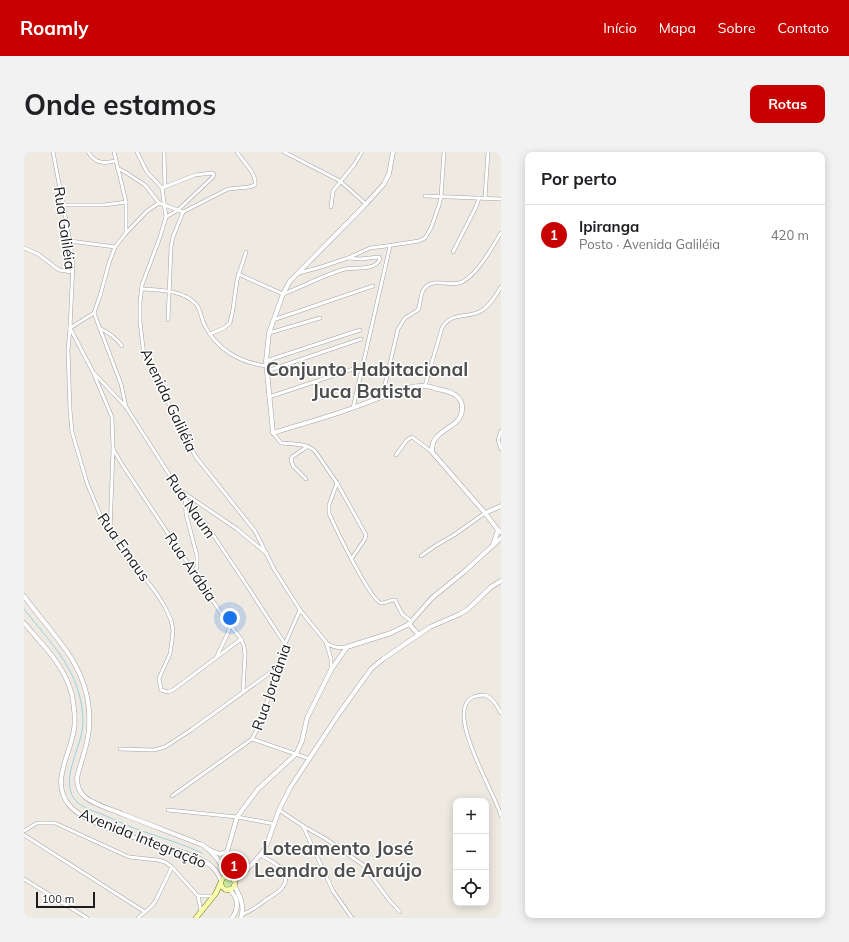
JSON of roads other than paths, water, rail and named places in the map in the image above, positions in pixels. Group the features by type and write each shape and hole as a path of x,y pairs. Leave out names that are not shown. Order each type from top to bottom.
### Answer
{"main road":[{"path":"196,918 215,895 221,881 226,876 231,877 234,883 227,889 215,895"},
{"path":"221,881 222,886 227,889"}],"street":[{"name":"Rua Galiléia","path":"53,152 70,240 72,272 70,328"},
{"path":"88,152 93,158 100,162 105,163 115,161"},
{"path":"114,152 126,202 126,233"},
{"path":"137,152 147,172 164,187 195,175 205,173 213,174 213,177 178,210 166,217"},
{"name":"Avenida Galiléia","path":"164,152 164,205 166,217 142,284 140,321 144,348 183,434 196,456 255,531 300,610 326,642"},
{"path":"117,168 145,185 150,193 157,198 159,203 183,212 228,190 255,185 255,180 252,173 237,152"},
{"path":"284,152 340,181 366,204"},
{"path":"331,207 333,191 354,165 362,152"},
{"path":"352,558 365,539 366,534 336,483 315,451 308,446 281,443 274,433 267,372 269,333 283,294 290,281 384,184 389,174 394,152"},
{"path":"298,273 348,258 370,248 419,241 425,238 431,228 441,197 444,152"},
{"path":"485,198 488,152"},
{"path":"425,196 501,199"},
{"path":"453,252 476,207 479,198"},
{"path":"63,205 104,205 126,202"},
{"path":"110,533 113,449 112,417 93,372 70,328 94,313 115,247 147,211 159,203"},
{"path":"168,320 172,242 183,212"},
{"path":"382,397 398,329 405,318 418,310 422,290 432,283 458,283 466,279 476,270 501,233"},
{"path":"70,240 115,247"},
{"path":"353,408 390,246"},
{"path":"24,248 38,254 59,270 72,272"},
{"path":"210,334 230,324 234,309 238,274 246,252"},
{"path":"238,274 283,294 346,269 364,268 375,265 380,261 376,256 360,259 348,258"},
{"path":"273,320 373,286"},
{"path":"425,386 442,328 445,323 456,316 475,314 481,311 491,302 501,287"},
{"path":"142,289 170,291 184,296 197,305 202,320 210,334 221,348 250,364 267,364 360,330"},
{"path":"94,313 101,329 106,348 121,384 126,408"},
{"path":"269,333 320,318"},
{"name":"Rua Emaus","path":"70,328 68,339 68,377 72,432 91,493 104,524 157,594 171,620 173,630 172,640 170,654 159,678 161,690 168,692 173,690 216,657"},
{"path":"101,329 116,338 122,346"},
{"path":"267,372 361,339"},
{"path":"269,397 354,369"},
{"name":"Rua Naum","path":"93,372 126,408 185,499 203,520 285,644"},
{"path":"274,433 410,388 425,386 449,391 456,395 460,398 462,410 458,420 436,437 433,442 432,452"},
{"path":"501,431 498,440 501,449"},
{"path":"396,455 407,440 412,437 432,452 499,531 492,547"},
{"path":"306,479 293,466 291,460 292,457 308,446"},
{"name":"Rua Arábia","path":"113,449 194,572 241,639 244,646 245,655 243,692"},
{"path":"336,483 329,514 369,591 376,600 382,603 396,600 402,614 410,622 418,634"},
{"path":"179,490 237,529 267,554"},
{"path":"185,499 186,514 197,556 197,567 194,572"},
{"path":"420,556 485,513 501,506"},
{"path":"326,642 338,648 347,647 391,633 410,622 432,598 465,571 501,538"},
{"path":"242,916 242,903 234,883 260,855 267,844 290,788 338,715 371,669 418,634 468,609 491,586 501,581"},
{"name":"Avenida Integração","path":"24,596 70,655 83,680 88,700 90,719 89,736 77,778 77,785 83,796 210,849 226,876"},
{"name":"Rua Jordânia","path":"172,796 252,739 260,724 285,644 300,610"},
{"name":"Avenida Integração","path":"24,623 59,664 68,682 72,695 75,719 74,729 61,777 61,787 65,801 79,814 117,831 152,844 199,858 217,871 221,881"},
{"path":"216,657 230,625"},
{"path":"216,657 241,639"},
{"path":"326,642 331,659 331,670"},
{"path":"226,876 224,867 237,817 258,788 296,754 302,741 307,718 331,670 347,647"},
{"path":"120,749 154,750 165,748 278,667"},
{"path":"501,713 493,700 484,695 471,698 465,705 463,711 467,736 501,816"},
{"path":"252,739 310,759"},
{"path":"168,810 237,817 275,824"},
{"path":"280,810 303,826 326,839 363,865 389,900 400,912"},
{"path":"24,831 37,823 55,823 129,858 158,860 165,862 172,867 198,896 201,913"},
{"path":"303,826 333,891 352,918"},
{"path":"24,835 145,912"},
{"path":"210,849 220,854 227,852"},
{"path":"242,916 276,894 284,885 286,878 280,867 260,855"},
{"path":"138,918 156,900 172,867"},
{"path":"24,879 87,918"},
{"path":"227,889 236,897 237,902 237,908 232,918"},
{"path":"198,896 215,895"}],"waterway":[{"path":"24,609 64,661 72,674 77,688 83,722 82,732 70,775 72,795 78,803 88,809 133,828 202,853"}],"place":[{"name":"Ipiranga","path":"234,866"}],"district":[{"name":"Conjunto Habitacional Juca Batista","path":"367,380"},
{"name":"Loteamento José Leandro de Araújo","path":"338,859"}]}
